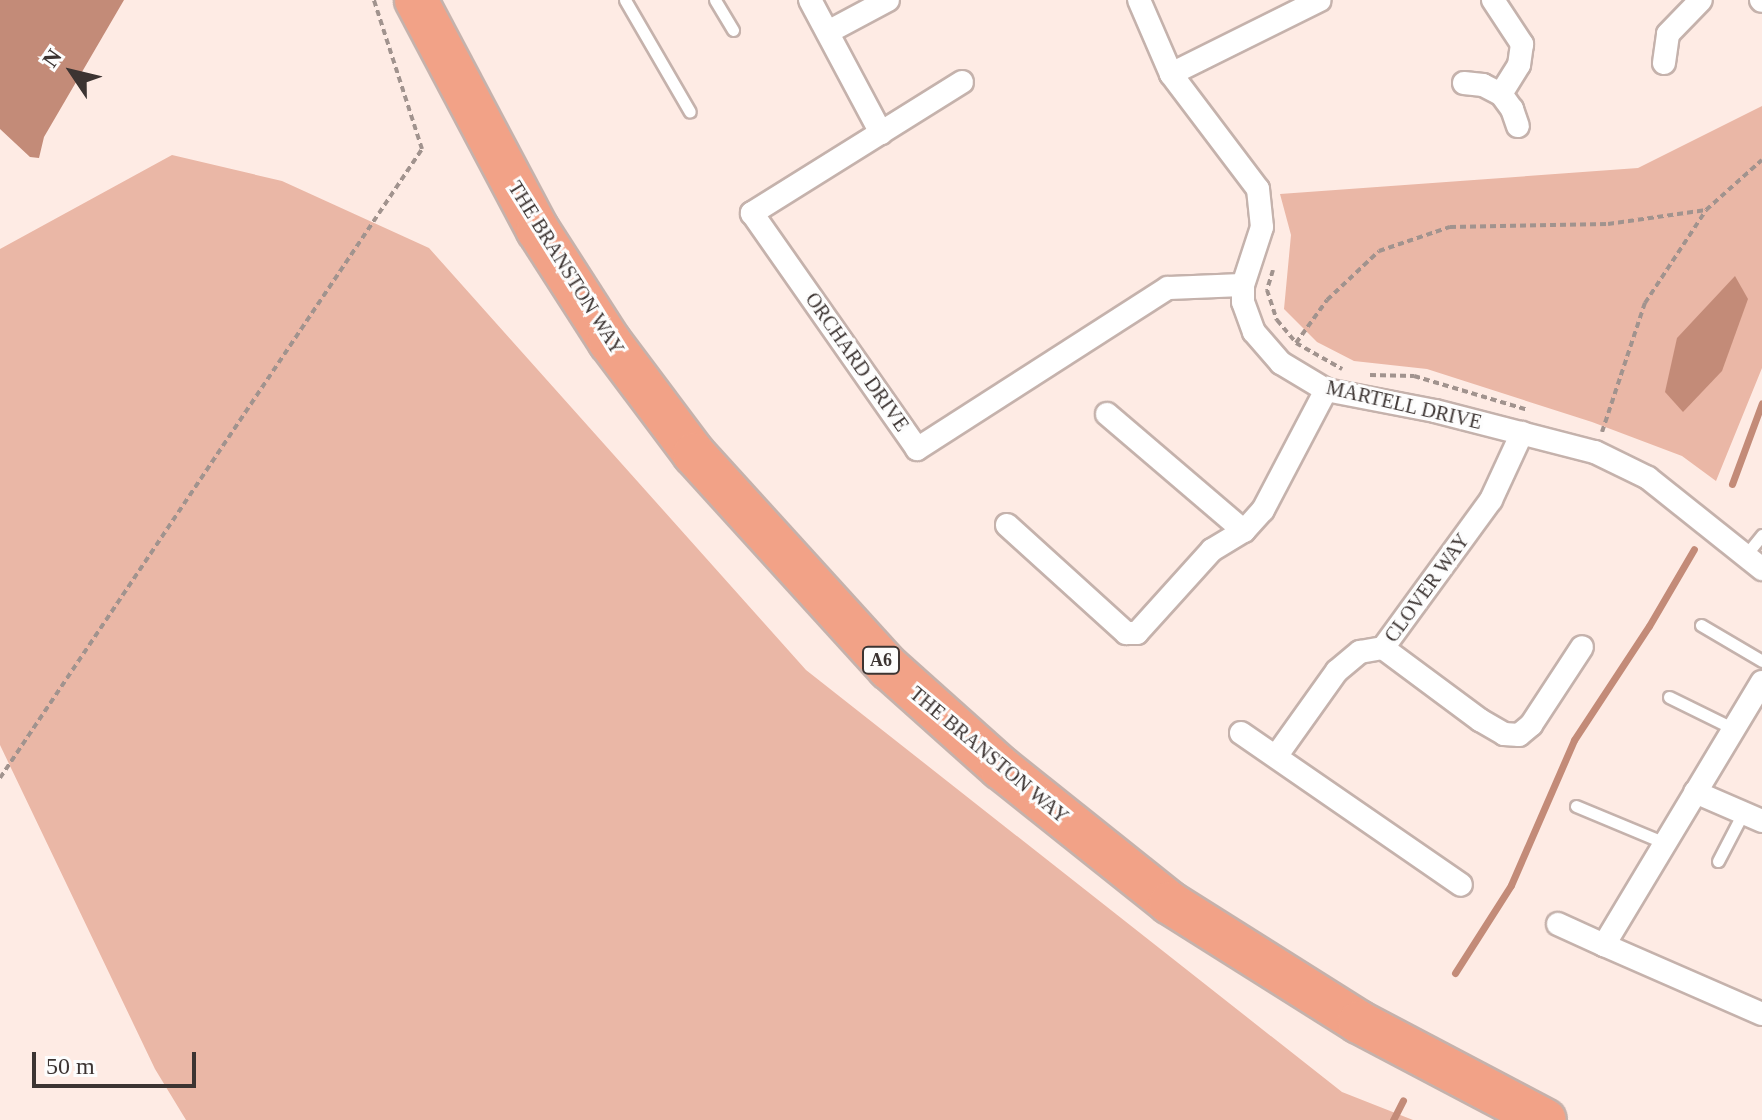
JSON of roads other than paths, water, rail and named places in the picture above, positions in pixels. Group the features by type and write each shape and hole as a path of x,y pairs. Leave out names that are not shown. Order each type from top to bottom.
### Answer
{"highway":[{"name":"THE BRANSTON WAY","path":"416,0 538,230 610,342 694,454 889,668 1001,768 1170,903 1359,1022 1545,1120"}],"street":[{"path":"810,0 881,133"},
{"path":"828,32 888,0"},
{"name":"MARTELL DRIVE","path":"1139,0 1171,74 1258,189 1262,227 1243,285 1243,302 1254,332 1281,363 1326,390 1435,411 1595,452 1648,478 1754,563"},
{"path":"1171,74 1320,0"},
{"path":"1493,0 1522,44 1519,65 1501,94"},
{"path":"1664,63 1668,34 1701,0"},
{"name":"ORCHARD DRIVE","path":"962,82 752,213 917,449 1168,288 1243,285"},
{"path":"1464,83 1483,85 1501,94 1512,109 1518,126"},
{"path":"1007,525 1126,633 1137,633 1212,550 1244,531 1263,510 1326,390"},
{"path":"1107,414 1244,531"},
{"name":"CLOVER WAY","path":"1277,755 1337,671 1360,652 1383,648 1491,500 1522,433"},
{"path":"1383,648 1480,720 1504,734 1519,735 1531,725 1582,647"},
{"path":"1604,945 1760,688"},
{"path":"1241,733 1461,885"},
{"path":"1695,792 1752,817"},
{"path":"1558,924 1762,1014"}],"lane":[{"path":"625,0 690,112"},
{"path":"715,0 733,30"},
{"path":"1754,563 1762,535"},
{"path":"1701,625 1762,661"},
{"path":"1669,697 1734,729"},
{"path":"1576,806 1665,843"},
{"path":"1718,861 1752,817"}],"waterway":[{"path":"1732,484 1762,403"},
{"path":"1455,973 1511,885 1574,740 1649,626 1694,549"},
{"path":"1393,1120 1403,1100"}]}
